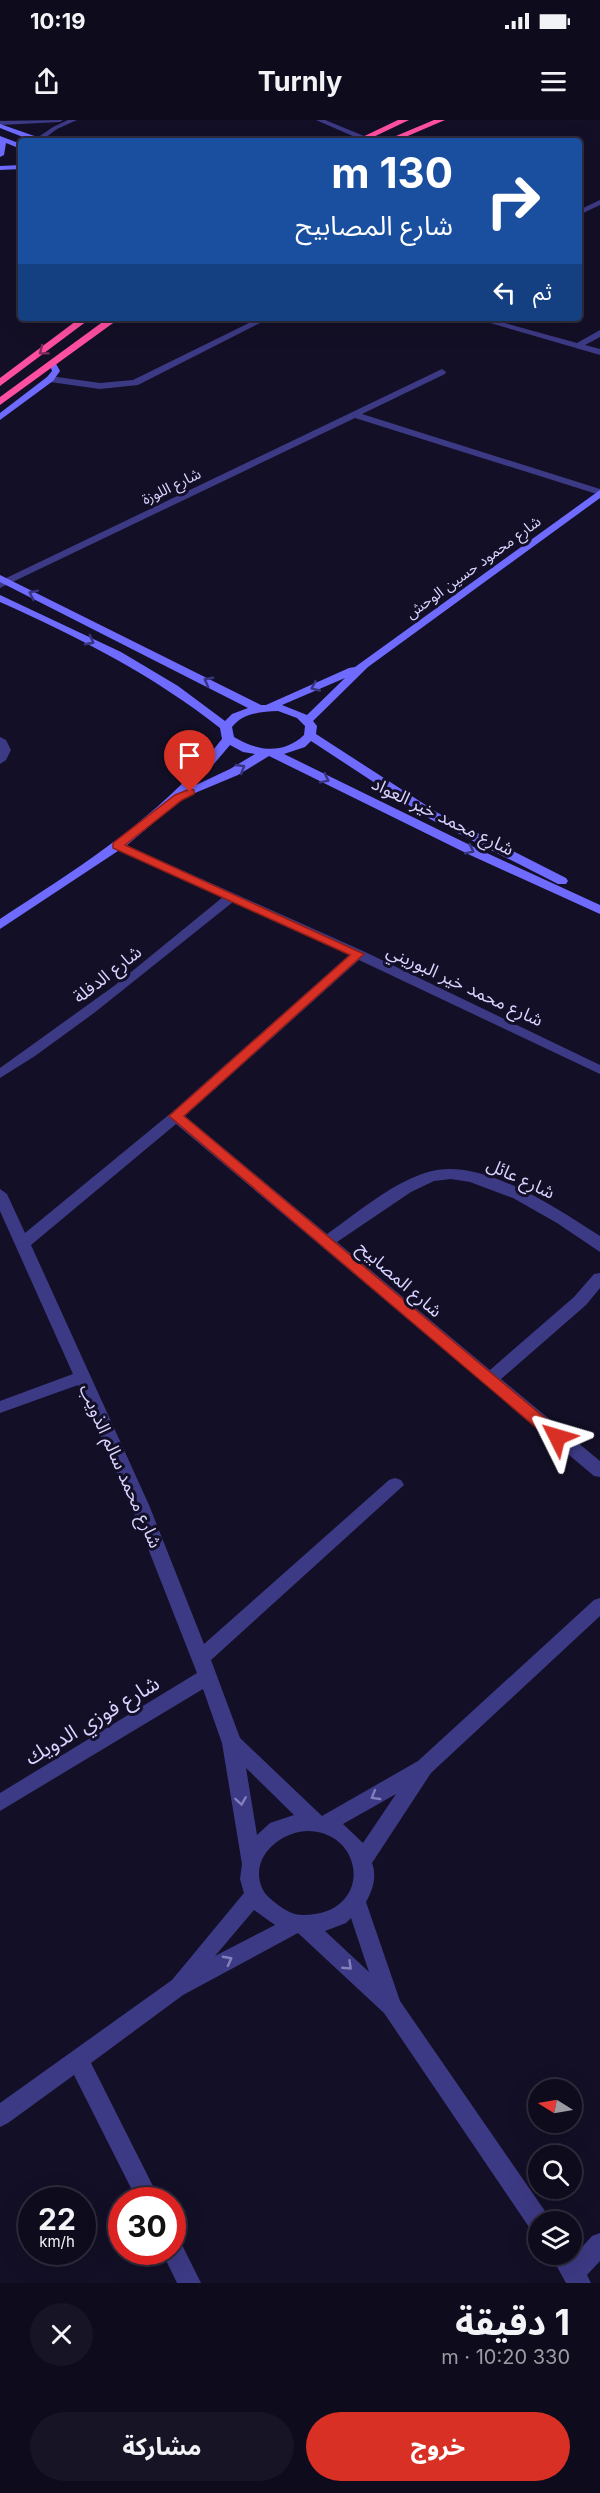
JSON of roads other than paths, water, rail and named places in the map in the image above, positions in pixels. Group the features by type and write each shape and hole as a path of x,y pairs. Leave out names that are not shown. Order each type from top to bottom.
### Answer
{"highway":[{"path":"364,138 405,120"},
{"path":"396,138 441,120"},
{"path":"3,380 82,321"},
{"path":"0,402 111,321"}],"street":[{"path":"0,124 60,120"},
{"path":"43,138 55,128 74,120"},
{"path":"318,120 360,138"},
{"path":"0,124 32,138"},
{"path":"1,139 18,146"},
{"path":"0,155 3,146 1,139"},
{"path":"0,168 18,166"},
{"path":"582,211 600,202"},
{"path":"50,379 100,386 135,383 260,321"},
{"path":"488,321 600,352"},
{"path":"579,345 600,333"},
{"path":"0,417 50,379 56,371 52,364"},
{"name":"شارع اللوزة","path":"2,581 442,372"},
{"path":"356,414 600,493"},
{"name":"شارع محمود حسين الوحش","path":"308,720 364,665 600,493"},
{"path":"2,581 263,708 291,711 308,720 312,728 311,736 303,745 289,751 268,753 234,772 178,797"},
{"path":"0,598 59,624 123,659 203,708 227,733 212,762 178,797 117,845 0,926"},
{"name":"شارع محمود حسين الوحش","path":"227,733 237,715 263,708 364,665"},
{"name":"شارع محمد خير العواد","path":"227,733 243,749 268,753 600,910"},
{"name":"شارع محمد خير العواد","path":"311,736 434,816 600,899"},
{"path":"0,740 5,747 0,760"},
{"name":"شارع محمد خير البوريني","path":"117,845 358,954 600,1070"},
{"name":"شارع الدفلة","path":"0,1074 52,1040 135,976 232,896"},
{"path":"23,1244 176,1116 358,954"},
{"name":"شارع المصابيح","path":"176,1116 600,1471"},
{"name":"شارع عائل","path":"326,1242 413,1184 433,1176 453,1173 475,1177 552,1213 598,1242 600,1247"},
{"name":"شارع محمد سالم الذويب","path":"0,1194 140,1505 201,1658 232,1743 251,1862"},
{"path":"489,1380 580,1301 600,1278"},
{"path":"0,1407 81,1377"},
{"path":"201,1658 395,1485"},
{"path":"363,1859 425,1767 600,1605"},
{"name":"شارع فوزي الدويك","path":"0,1803 207,1677"},
{"name":"شارع محمد سالم الذويب","path":"232,1743 320,1824"},
{"path":"425,1767 320,1824 288,1825 264,1839 251,1862 250,1878 254,1894 270,1914 299,1925 391,2006 531,2211"},
{"path":"0,2116 176,1988 299,1925 334,1920 356,1902 365,1881 363,1859 349,1838 320,1824"},
{"path":"176,1988 254,1894"},
{"path":"356,1902 391,2006"},
{"path":"78,2060 142,2187"},
{"path":"571,2270 600,2244"},
{"path":"180,2265 189,2283"}]}
